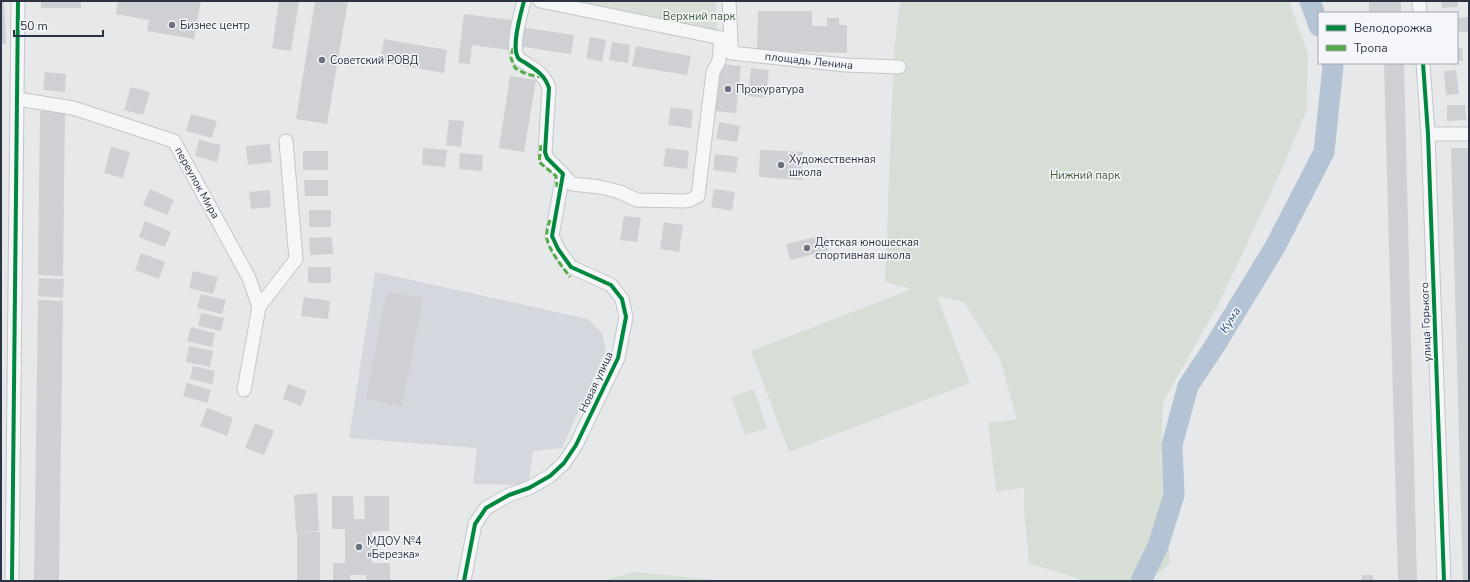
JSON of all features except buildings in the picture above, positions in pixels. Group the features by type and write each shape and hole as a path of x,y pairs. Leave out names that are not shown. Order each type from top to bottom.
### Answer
{"street":[{"path":"12,581 18,1"},
{"path":"524,1 519,19 515,46 516,52 518,58 543,75 547,81 549,88 545,152 551,162 572,184 600,187 620,192 637,200 685,201 698,196 713,72 719,61 726,39 540,1"},
{"name":"площадь Ленина","path":"729,1 726,39 731,53 845,65 899,67"},
{"path":"1419,1 1420,12"},
{"name":"улица Горького","path":"1423,64 1428,134 1444,581"},
{"name":"переулок Мира","path":"18,99 73,108 174,141 249,278 259,307"},
{"path":"1428,134 1469,134"},
{"name":"переулок Мира","path":"244,390 259,307 296,260 286,141"},
{"name":"Новая улица","path":"464,581 475,524 486,508 509,495 529,488 550,476 564,463 576,445 618,358 626,317 622,299 611,285 571,266 558,249 552,236 563,174"}],"shaded area":[{"path":"375,272 588,319 602,333 606,351 562,448 533,451 528,485 473,484 477,448 349,438"}],"green space":[{"name":"Верхний парк","path":"551,1 716,1 717,35"},
{"name":"Нижний парк","path":"900,1 1289,1 1308,54 1307,110 1281,171 1219,303 1163,402 1161,455 1170,564 1149,581 1086,581 1029,563 1024,510 1024,488 996,491 988,423 1017,419 1000,359 964,302 937,296 970,383 789,452 751,351 912,289 885,282 894,52"},
{"path":"754,389 767,428 745,435 731,397"},
{"path":"633,572 728,581 602,581"}],"waterway":[{"name":"Кума","path":"1310,1 1318,23"},
{"name":"Кума","path":"1141,581 1158,546 1174,495 1172,445 1188,386 1214,347 1275,247 1324,152 1332,64"}],"marked path":[{"path":"513,48 511,58 515,68 526,74 541,77"},
{"path":"541,145 539,162 556,176 557,187"},
{"path":"550,220 547,239 557,259 570,277"}],"cycle path":[{"path":"12,581 18,1"},
{"path":"464,581 475,524 486,508 509,495 529,488 550,476 564,463 576,445 618,358 626,317 622,299 611,285 571,267 558,249 552,236 563,174 547,158 545,152 549,88 541,74 520,60 517,54 517,31 524,1"},
{"path":"1423,64 1428,134 1444,581"}],"place":[{"name":"Бизнес центр","path":"172,25"},
{"name":"Советский РОВД","path":"322,60"},
{"name":"Прокуратура","path":"728,89"},
{"name":"Художественная школа","path":"781,165"},
{"name":"Детская юношеская спортивная школа","path":"807,248"},
{"name":"МДОУ №4 «Березка»","path":"359,547"}]}
